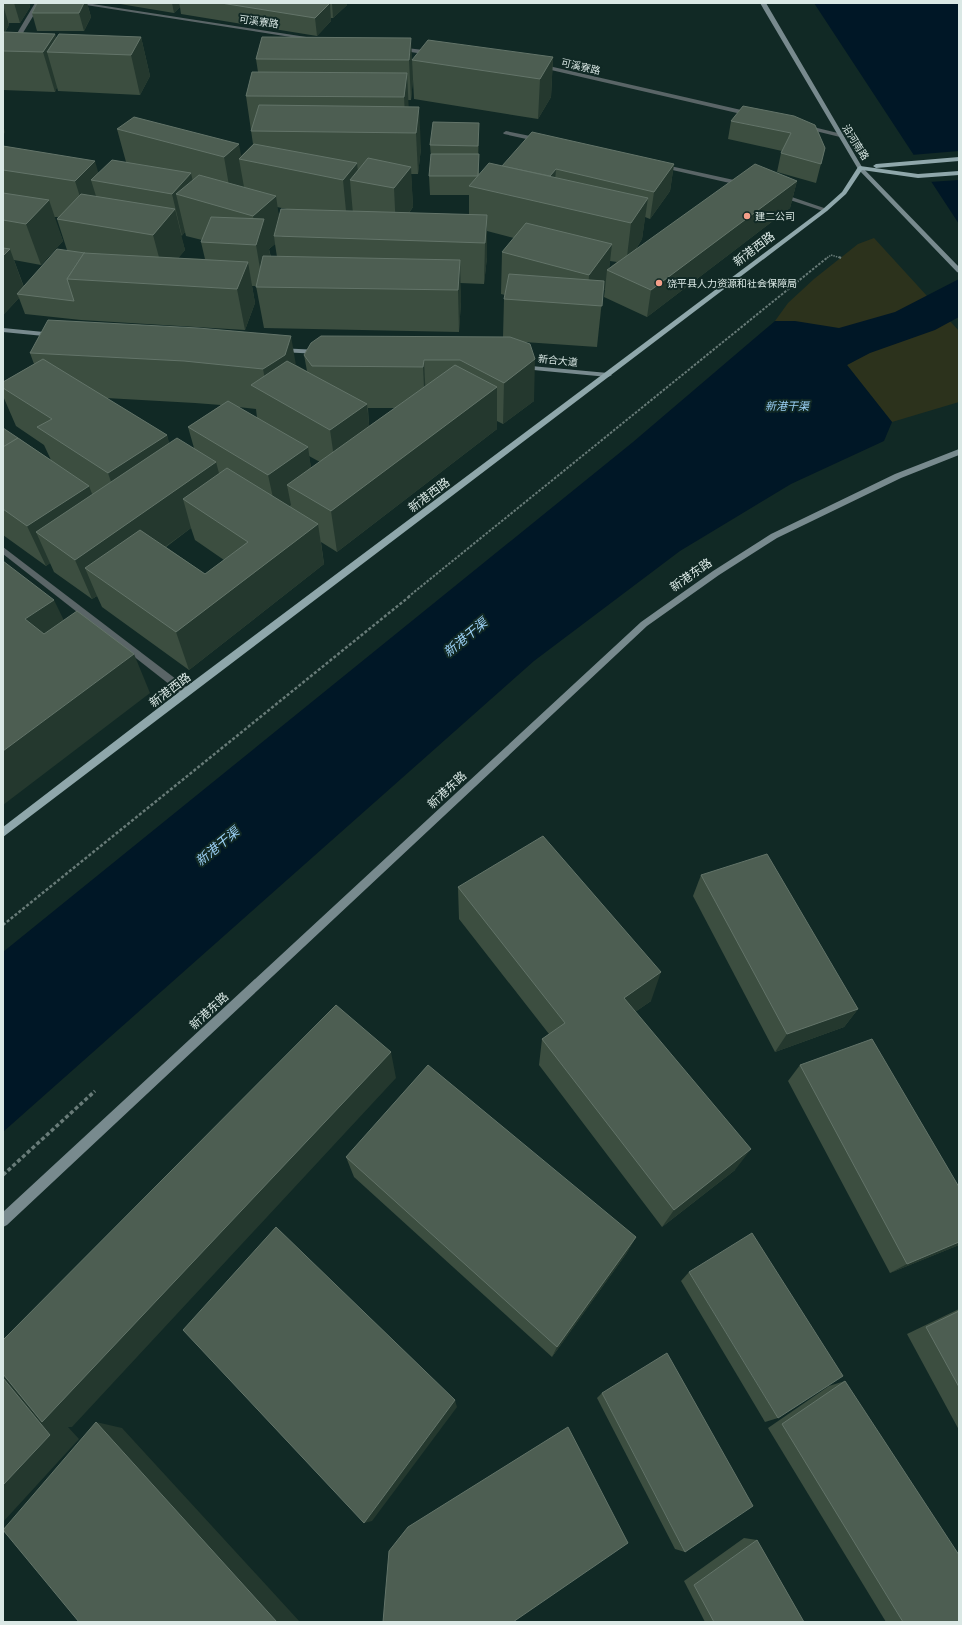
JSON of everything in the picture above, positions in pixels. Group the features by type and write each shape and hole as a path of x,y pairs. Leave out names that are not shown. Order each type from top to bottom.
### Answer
{"main road":[{"name":"沿河南路","path":"763,3 860,168 959,272"},
{"path":"860,168 959,159"},
{"path":"860,168 918,176 959,173"},
{"name":"新港西路","path":"3,833 186,692 825,210 844,192 860,168"},
{"path":"3,330 65,337"},
{"path":"276,350 324,352"},
{"name":"新合大道","path":"517,366 608,375"},
{"name":"新港东路","path":"3,1221 644,624 716,573 774,536 898,476 959,452"}],"street":[{"path":"3,61 38,3"},
{"name":"可溪寮路","path":"76,3 328,40"},
{"path":"391,48 439,54"},
{"name":"可溪寮路","path":"534,66 758,116"},
{"path":"795,125 840,135"},
{"path":"506,133 545,141"},
{"path":"654,164 748,184"},
{"path":"773,193 825,210"},
{"path":"3,550 186,692"}],"path":[{"path":"3,925 831,255 841,258"}],"green space":[{"path":"874,238 959,331 959,402 892,422 847,365 870,352 775,321 788,303 814,279 858,244"}],"water":[{"path":"814,3 959,3 959,224"},
{"name":"新港干渠","path":"959,279 959,317 935,330 870,353 847,365 892,422 884,441 791,484 680,551 534,661 3,1132 3,952 633,442 775,321 795,321 839,328 895,312"}],"pier":[{"path":"959,151 959,180 929,182 911,155"}],"building":[{"path":"37,3 84,3 79,13 32,13"},
{"path":"221,3 330,3 315,18"},
{"path":"3,32 55,34 43,52 3,51"},
{"path":"59,34 141,37 131,55 47,52"},
{"path":"262,37 411,38 409,60 256,59"},
{"path":"428,40 553,57 540,79 412,60"},
{"path":"252,72 407,73 404,97 246,96"},
{"path":"259,105 419,107 416,133 251,131"},
{"path":"743,106 794,116 815,125 825,148 821,164 781,153 791,133 731,121"},
{"path":"134,117 239,144 224,157 117,129"},
{"path":"433,122 479,123 478,146 430,145"},
{"path":"532,132 674,164 654,192 556,169 550,176 502,166"},
{"path":"254,144 357,163 343,180 239,159"},
{"path":"3,146 95,161 75,181 3,170"},
{"path":"431,154 479,154 478,176 429,176"},
{"path":"368,158 411,167 394,188 350,180"},
{"path":"112,160 191,173 172,194 91,180"},
{"path":"489,163 648,198 631,223 469,186"},
{"path":"755,164 797,181 651,290 607,270"},
{"path":"199,175 276,196 253,216 176,194"},
{"path":"3,193 49,200 26,224 3,220"},
{"path":"81,194 175,209 153,235 57,219"},
{"path":"281,209 487,215 485,243 274,236"},
{"path":"211,217 264,219 256,245 201,242"},
{"path":"526,223 612,244 589,275 502,252"},
{"path":"3,248 10,249 3,256"},
{"path":"57,249 85,253 67,279 74,301 17,294"},
{"path":"84,253 248,262 237,289 67,279"},
{"path":"263,256 460,260 458,290 256,287"},
{"path":"509,274 604,281 602,306 504,299"},
{"path":"48,320 198,328 291,336 285,355 263,369 184,361 30,353"},
{"path":"321,336 510,337 530,344 535,359 504,383 460,360 424,360 423,367 312,366 304,355 311,343"},
{"path":"43,359 167,435 108,473 37,427 52,419 3,388 3,382"},
{"path":"287,361 367,404 330,430 251,385"},
{"path":"455,365 497,387 331,511 287,485"},
{"path":"228,401 308,447 268,475 188,427"},
{"path":"3,428 18,438 3,447"},
{"path":"18,438 89,486 27,526 3,509 3,447"},
{"path":"177,438 216,462 75,560 36,532"},
{"path":"227,468 318,524 176,632 85,568 140,530 205,574 248,542 183,499"},
{"path":"3,561 54,600 25,619 44,634 77,611 134,654 3,751"},
{"path":"543,836 661,972 624,998 751,1149 674,1210 542,1039 565,1023 458,887"},
{"path":"767,854 858,1009 787,1034 701,875"},
{"path":"336,1005 391,1052 42,1422 3,1374 3,1340"},
{"path":"872,1039 959,1187 959,1242 907,1264 800,1065"},
{"path":"428,1065 636,1237 557,1347 346,1157"},
{"path":"276,1227 455,1400 364,1523 183,1330"},
{"path":"752,1233 843,1376 778,1418 689,1272"},
{"path":"959,1311 959,1387 926,1327"},
{"path":"667,1353 753,1506 685,1552 602,1393"},
{"path":"3,1378 50,1435 3,1485"},
{"path":"845,1381 959,1555 959,1622 903,1622 782,1424"},
{"path":"96,1422 277,1622 79,1622 3,1530"},
{"path":"568,1427 628,1543 513,1622 383,1622 389,1551 408,1527"},
{"path":"757,1540 804,1622 714,1622 694,1585"}],"place":[{"name":"建二公司","path":"747,216"},
{"name":"饶平县人力资源和社会保障局","path":"659,283"}]}
